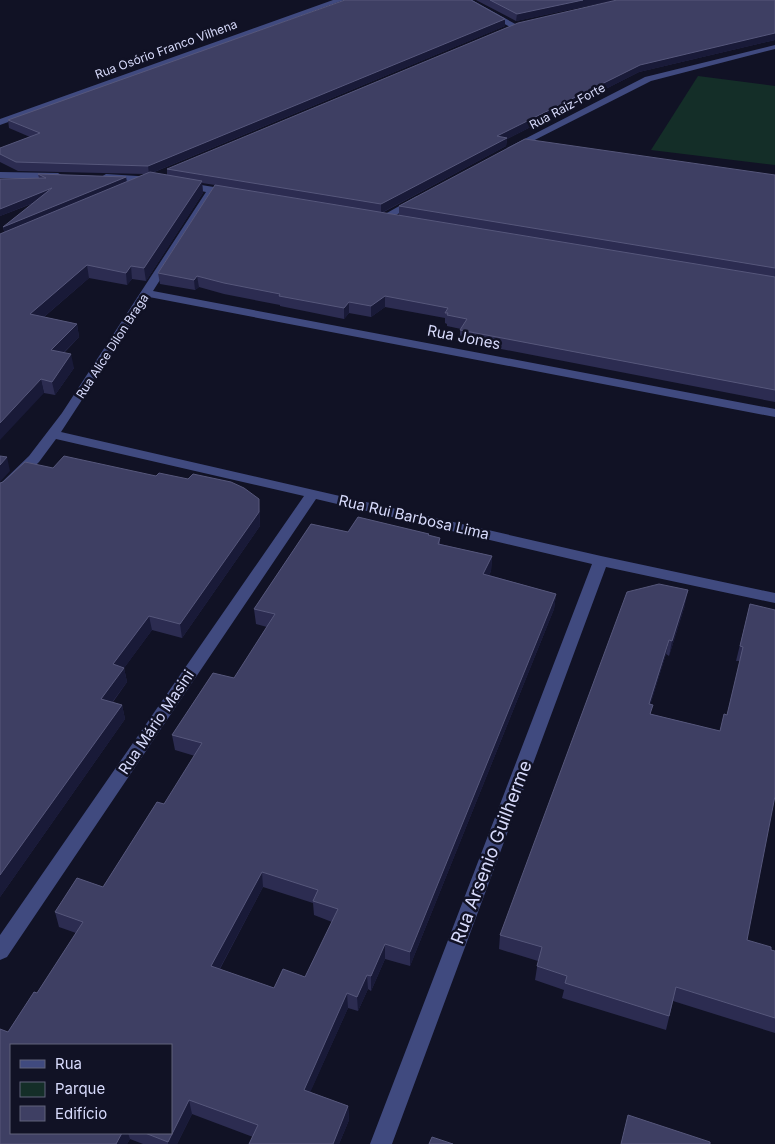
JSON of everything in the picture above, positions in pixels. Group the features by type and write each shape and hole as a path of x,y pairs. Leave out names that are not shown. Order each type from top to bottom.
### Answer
{"street":[{"name":"Rua Osório Franco Vilhena","path":"0,122 340,0"},
{"path":"466,0 516,27"},
{"name":"Rua Raiz-Forte","path":"500,155 648,79 775,46"},
{"path":"526,142 545,144"},
{"path":"0,175 73,176"},
{"path":"92,177 153,177 171,183 241,194"},
{"path":"122,190 153,177"},
{"name":"Rua Alice Dilon Braga","path":"0,492 34,458 52,434 146,294 212,190"},
{"path":"403,221 378,217 422,196"},
{"name":"Rua Jones","path":"146,294 775,413"},
{"name":"Rua Rui Barbosa Lima","path":"52,434 601,561 775,598"},
{"name":"Rua Mário Masini","path":"0,951 312,493"},
{"name":"Rua Arsenio Guilherme","path":"381,1144 601,561"}],"green space":[{"path":"698,76 775,86 775,165 651,150"}],"building":[{"path":"345,0 471,0 505,19 148,166 16,162 0,154 0,148 40,133 8,120"},
{"path":"490,0 583,0 517,14"},
{"path":"617,0 775,0 775,33 640,65 497,136 507,138 381,204 167,169 518,23"},
{"path":"525,139 775,175 775,268 399,206"},
{"path":"150,172 202,181 144,268 131,266 126,273 87,265 30,314 77,324 51,350 71,354 52,382 41,379 0,423 0,234"},
{"path":"38,174 126,177 3,227 52,188 0,209 0,179 46,178"},
{"path":"215,185 775,277 775,390 460,330 467,319 447,315 448,313 445,313 448,308 385,296 371,306 349,302 344,308 279,296 280,294 197,276 194,280 158,273"},
{"path":"0,456 7,457 0,465"},
{"path":"64,456 156,476 159,473 188,479 193,474 231,482 244,488 259,499 259,512 180,624 149,616 113,664 124,668 101,699 122,705 0,875 0,483 25,462 53,468"},
{"path":"358,517 429,534 440,538 438,544 492,556 483,574 556,594 410,952 385,944 371,976 367,975 357,997 347,993 304,1090 348,1106 333,1144 249,1144 258,1125 189,1100 172,1134 172,1044 10,1044 10,1134 121,1134 116,1144 0,1144 0,1029 8,1032 34,992 37,993 83,922 55,912 77,878 103,887 157,802 164,804 202,743 172,735 213,673 234,678 275,614 254,609 311,524 348,532","holes":["262,872 318,890 313,901 338,909 305,977 283,969 274,988 211,966"]},
{"path":"659,584 688,590 672,641 669,640 649,704 653,705 650,714 720,731 724,714 727,715 743,647 740,646 750,604 775,610 775,796 747,940 771,947 771,950 775,951 775,1018 676,987 669,1016 565,983 567,976 537,966 542,947 500,935 627,592"},
{"path":"628,1115 710,1142 710,1144 621,1144"},
{"path":"148,1134 172,1134 168,1142"},
{"path":"432,1137 453,1144 429,1144"}]}
